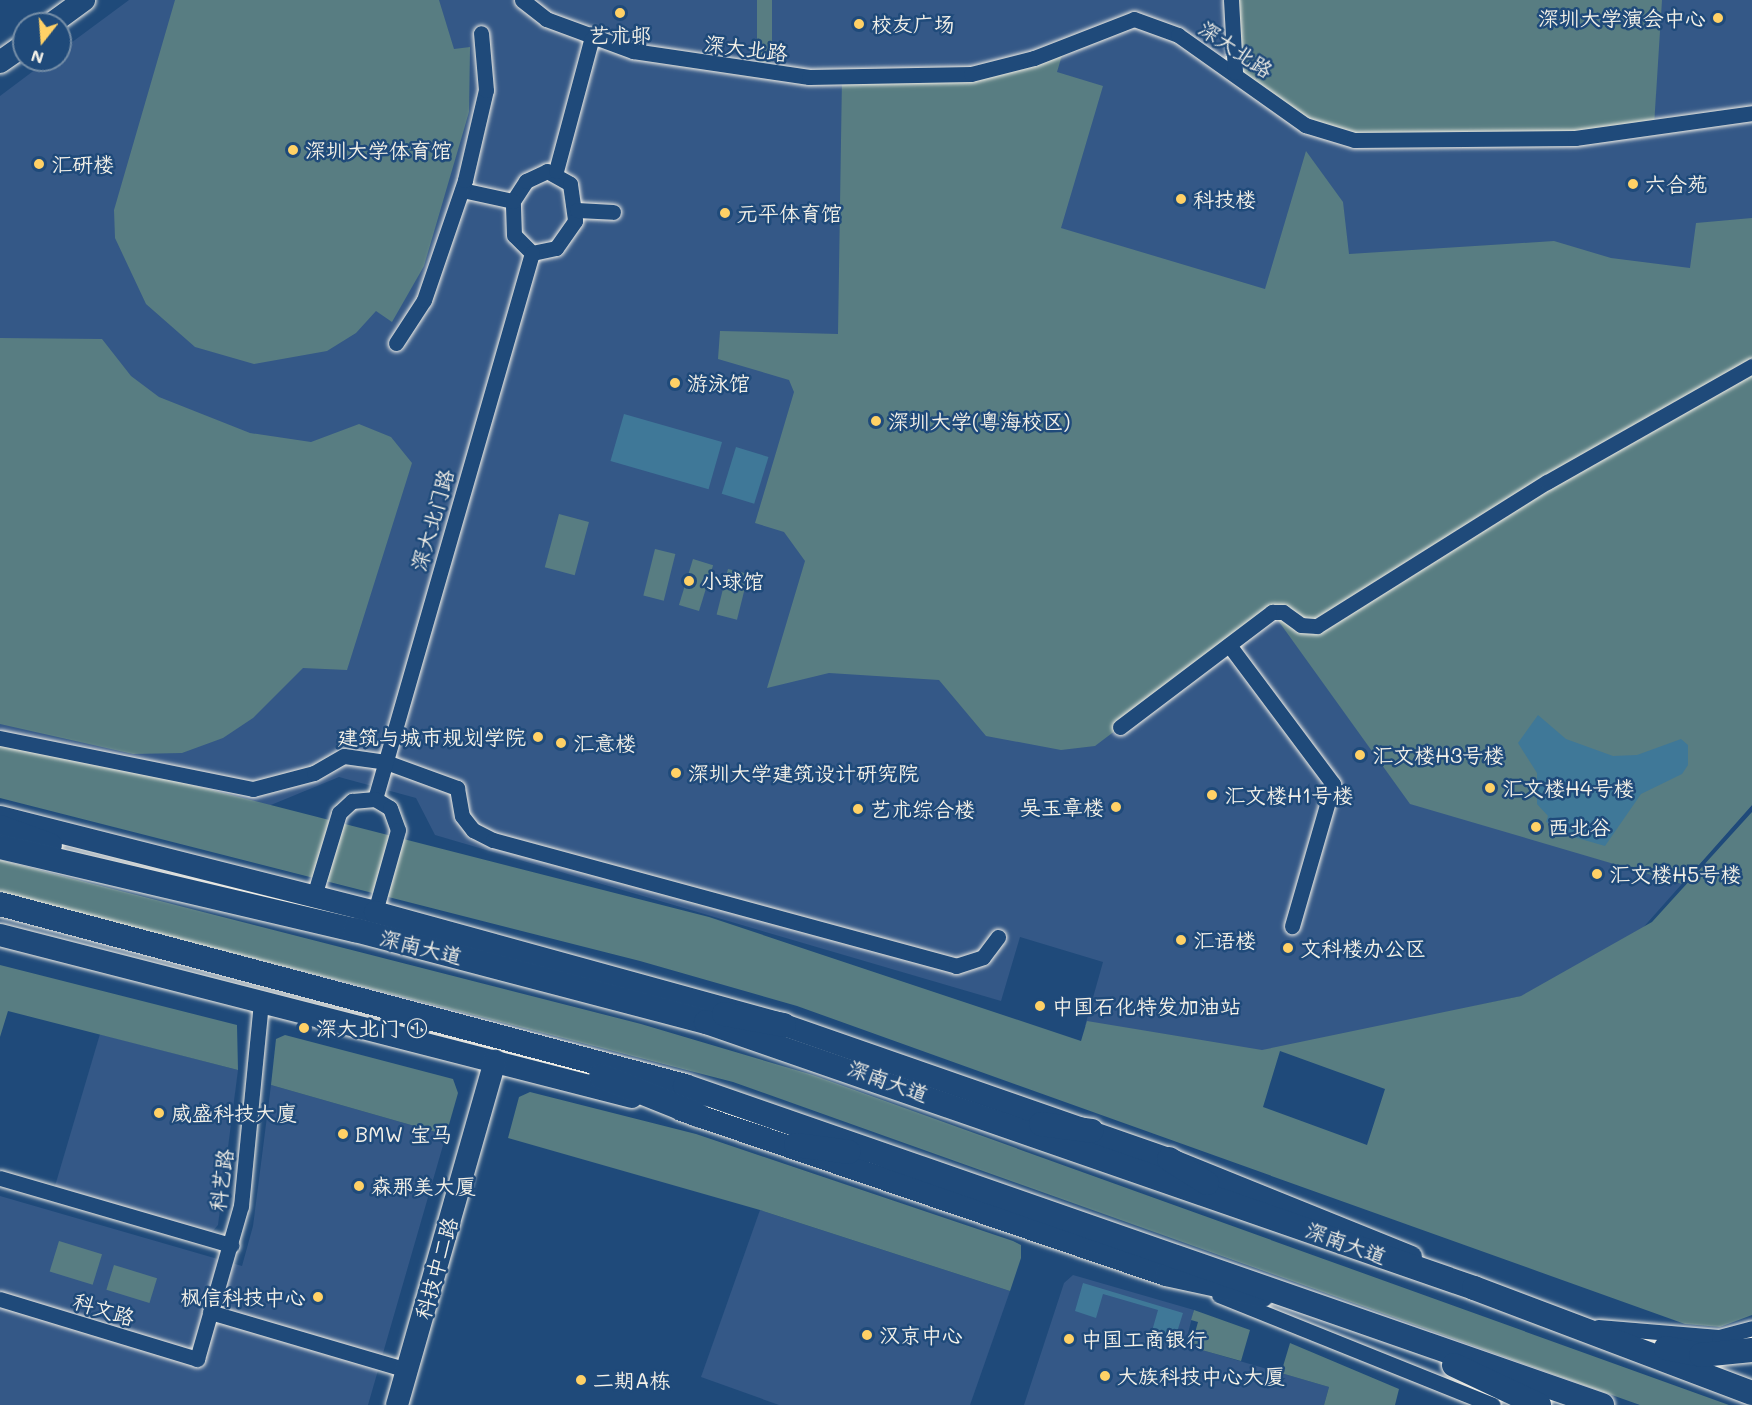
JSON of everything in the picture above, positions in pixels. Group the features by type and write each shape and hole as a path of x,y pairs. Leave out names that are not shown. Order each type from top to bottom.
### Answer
{"main road":[{"path":"65,12 77,2"},
{"path":"0,817 375,912 784,1025 1169,1159 1373,1239 1474,1288"},
{"path":"0,827 145,880"},
{"name":"深南大道","path":"0,847 145,880 525,974 706,1022 988,1116 1474,1288 1752,1394"},
{"path":"0,904 131,940 488,1031 685,1086 902,1158 1602,1405"},
{"path":"0,920 131,940"},
{"path":"0,935 698,1115 796,1145 1166,1275 1347,1314"},
{"path":"525,974 784,1025"},
{"path":"488,1031 698,1115"},
{"name":"科技中二路","path":"397,1405 495,1061"},
{"path":"988,1116 1092,1131"},
{"path":"796,1145 902,1158"},
{"path":"1169,1159 1242,1206"},
{"path":"1383,1326 1539,1405"},
{"path":"1576,1326 1701,1355 1746,1352"}],"street":[{"name":"深大北路","path":"522,0 546,20 591,40 706,64 809,77 921,79 971,74 1034,58 1134,20 1178,35 1235,72 1305,125 1373,141 1575,138 1752,113"},
{"path":"1232,0 1235,72"},
{"path":"396,343 424,300 462,190 486,90 481,33"},
{"path":"556,171 591,40"},
{"path":"556,171 570,184 577,210 564,241 550,252 532,253 514,234 513,201 536,174 556,171"},
{"path":"462,190 513,201"},
{"path":"577,210 613,213"},
{"name":"深大北门路","path":"375,799 532,253"},
{"path":"1120,727 1272,612 1308,627 1329,620 1547,482 1752,366"},
{"path":"1229,645 1333,784 1292,926"},
{"path":"0,738 253,789 314,773 344,756 386,762 457,788 462,816 473,830 492,840 956,966 983,957 998,937"},
{"path":"314,896 339,813 352,801 375,799 390,808 398,830 375,912"},
{"name":"科艺路","path":"196,1359 231,1245 242,1195 261,1002"},
{"path":"0,1178 231,1245"},
{"path":"1166,1275 1347,1342 1493,1405"},
{"name":"科文路","path":"0,1299 196,1359"},
{"path":"210,1312 407,1370"},
{"path":"1576,1326 1719,1337 1752,1328"}],"shaded area":[{"name":"深圳大学(粤海校区)","path":"129,0 1752,0 1752,805 1625,948 1567,986 1275,1050 1187,1056 1085,1026 1103,962 1020,937 1001,1001 435,835 416,798 339,777 266,807 0,747 0,96 32,72 72,72 72,42"},
{"path":"624,414 722,442 709,489 610,461"},
{"path":"736,447 769,457 754,504 722,494"},
{"path":"1538,715 1566,739 1613,756 1637,755 1681,739 1688,745 1688,765 1682,774 1641,794 1605,846 1553,831 1554,825 1546,822 1548,816 1537,804 1537,773 1518,743"},
{"path":"100,1034 238,1070 218,1225 211,1233 55,1186"},
{"path":"271,1085 446,1135 368,1405 0,1405 0,1196 242,1266 253,1226"},
{"name":"汉京中心","path":"760,1210 1010,1291 970,1405 779,1405 701,1377"},
{"path":"1073,1275 1194,1310 1185,1345 1329,1387 1324,1405 1024,1405 1064,1283"},
{"path":"1083,1283 1183,1313 1173,1345 1150,1338 1158,1310 1103,1294 1096,1318 1075,1311"}],"green space":[{"name":"深圳大学体育馆","path":"175,0 439,0 454,49 470,47 469,112 424,266 392,322 376,311 356,333 327,351 254,364 195,347 146,304 115,238 114,210"},
{"path":"757,0 772,0 772,62 757,62"},
{"path":"1231,0 1662,0 1654,126 1575,138 1331,135 1235,72"},
{"path":"1065,45 1057,72 1103,86 1061,228 1265,289 1306,151 1343,202 1349,254 1554,241 1611,258 1690,268 1696,223 1752,218 1752,805 1682,884 1410,804 1272,612 1095,746 1061,750 986,736 939,680 829,673 767,688 805,561 784,532 755,523 794,392 789,380 718,359 720,331 838,334 842,77 921,79"},
{"path":"0,338 102,339 131,376 159,397 250,433 311,442 359,424 391,437 412,463 347,670 303,668 253,718 223,738 182,753 133,754 0,724"},
{"path":"559,514 589,522 575,575 545,567"},
{"path":"655,549 675,554 664,601 643,596"},
{"path":"693,559 713,565 699,611 679,605"},
{"path":"728,569 748,574 737,620 717,615"},
{"path":"0,736 709,917 1081,1041 1087,1021 1262,1050 1521,996 1652,922 1752,812 1752,1315 1720,1327 1685,1324 797,1006 640,961 0,798","holes":["1280,1051 1385,1089 1367,1145 1263,1107"]},
{"path":"0,860 641,1024 813,1075 1729,1405 1640,1405 733,1082 0,893"},
{"path":"0,965 237,1025 238,1070 8,1011 0,1037"},
{"path":"285,1035 453,1079 458,1093 446,1135 271,1085 276,1039"},
{"path":"530,1092 696,1134 1013,1241 1021,1245 1021,1258 1010,1291 760,1210 508,1138 519,1097"},
{"path":"59,1241 102,1254 93,1285 50,1272"},
{"path":"114,1265 157,1278 149,1303 106,1290"},
{"path":"1194,1310 1250,1330 1241,1361 1191,1347 1198,1322 1191,1320"},
{"path":"1290,1343 1399,1389 1395,1405 1324,1405 1329,1387 1281,1373"}],"place":[{"name":"艺术邨","path":"620,13"},
{"name":"深圳大学演会中心","path":"1718,18"},
{"name":"校友广场","path":"859,24"},
{"name":"深圳大学体育馆","path":"293,150"},
{"name":"汇研楼","path":"39,164"},
{"name":"六合苑","path":"1633,184"},
{"name":"科技楼","path":"1181,199"},
{"name":"元平体育馆","path":"725,213"},
{"name":"游泳馆","path":"675,383"},
{"name":"深圳大学(粤海校区)","path":"876,421"},
{"name":"小球馆","path":"689,581"},
{"name":"建筑与城市规划学院","path":"538,737"},
{"name":"汇意楼","path":"561,743"},
{"name":"汇文楼H3号楼","path":"1360,755"},
{"name":"深圳大学建筑设计研究院","path":"676,773"},
{"name":"汇文楼H4号楼","path":"1490,788"},
{"name":"汇文楼H1号楼","path":"1212,795"},
{"name":"吴玉章楼","path":"1116,807"},
{"name":"艺术综合楼","path":"858,809"},
{"name":"西北谷","path":"1536,827"},
{"name":"汇文楼H5号楼","path":"1597,874"},
{"name":"汇语楼","path":"1181,940"},
{"name":"文科楼办公区","path":"1288,948"},
{"name":"中国石化特发加油站","path":"1040,1006"},
{"name":"深大北门 ①","path":"304,1028"},
{"name":"威盛科技大廈","path":"159,1113"},
{"name":"BMW 宝马","path":"343,1134"},
{"name":"森那美大厦","path":"359,1186"},
{"name":"枫信科技中心","path":"318,1297"},
{"name":"汉京中心","path":"867,1335"},
{"name":"中国工商银行","path":"1069,1339"},
{"name":"大族科技中心大厦","path":"1105,1376"},
{"name":"二期A栋","path":"581,1380"}]}
